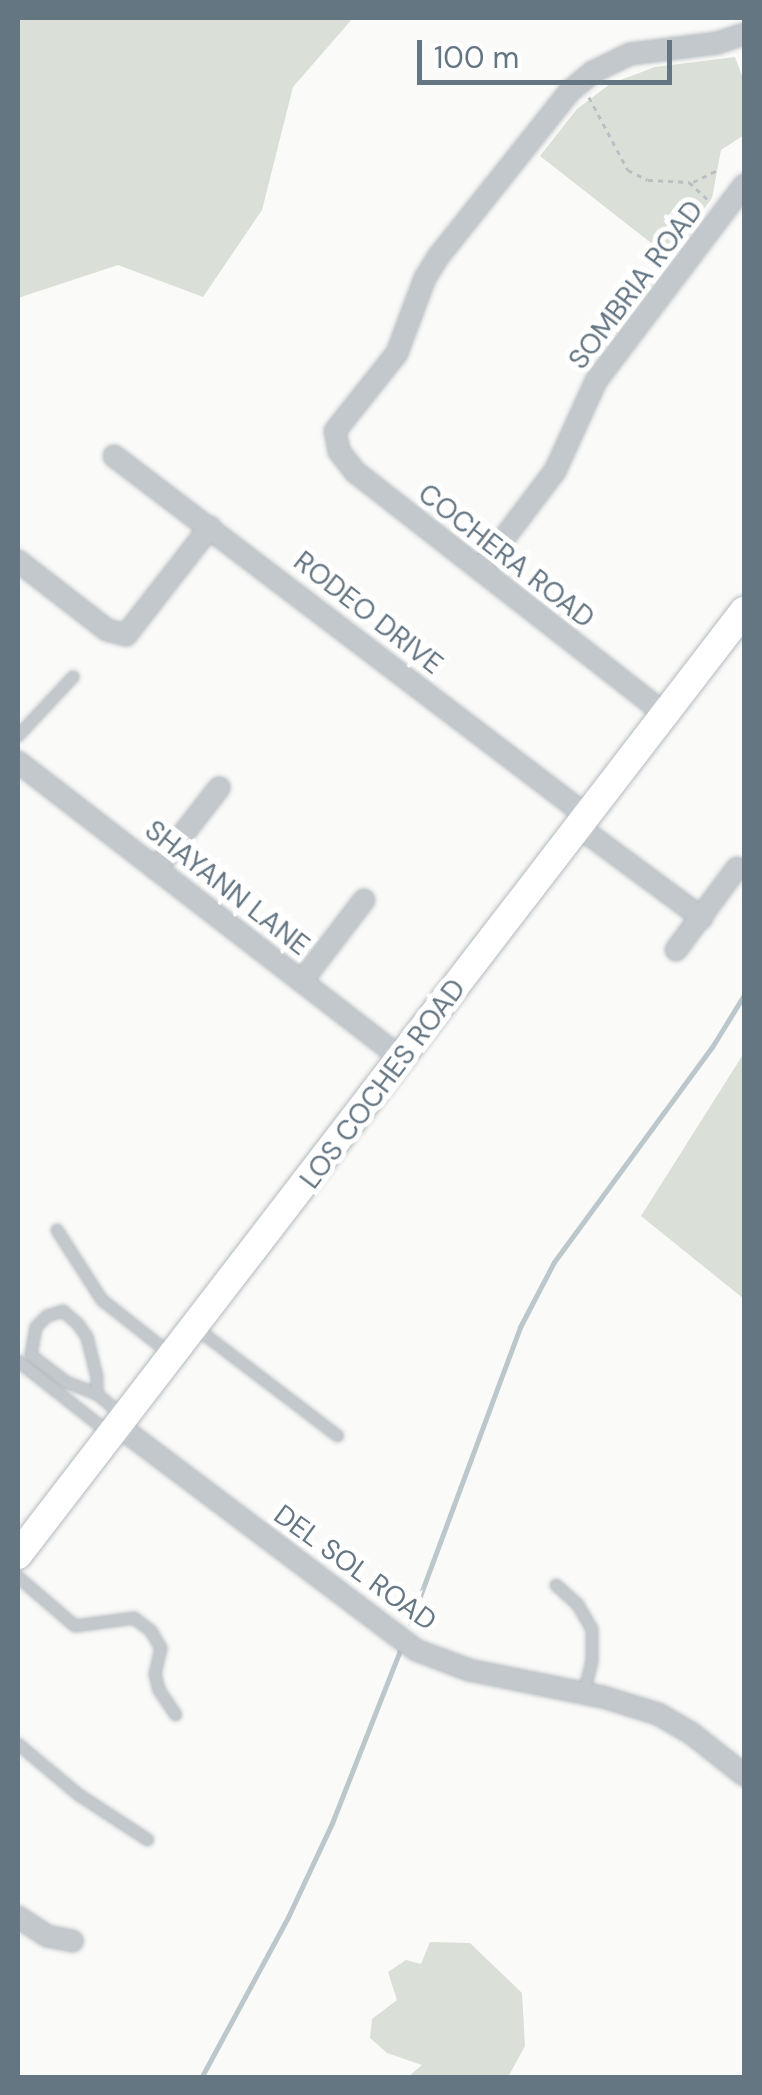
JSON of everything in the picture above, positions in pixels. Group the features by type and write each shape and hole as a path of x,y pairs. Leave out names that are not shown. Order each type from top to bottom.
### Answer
{"main road":[{"name":"LOS COCHES ROAD","path":"18,1555 174,1357 744,610"}],"street":[{"name":"COCHERA ROAD","path":"665,714 350,468 336,443 337,426 392,362 438,258 570,91 593,72 630,54 717,43 744,34"},
{"name":"SOMBRIA ROAD","path":"480,570 555,471 592,386 744,186"},
{"name":"RODEO DRIVE","path":"114,456 210,527 702,918"},
{"path":"18,560 107,630 126,636 210,527"},
{"name":"SHAYANN LANE","path":"18,762 402,1059"},
{"path":"156,868 219,788"},
{"path":"676,950 737,868"},
{"path":"302,981 364,900"},
{"name":"DEL SOL ROAD","path":"120,1427 416,1650 469,1670 584,1693 675,1722 744,1775"},
{"path":"18,1917 42,1934 74,1941"}],"lane":[{"path":"18,736 73,677"},
{"path":"57,1230 102,1300 174,1357"},
{"path":"97,1394 98,1377 88,1337 63,1311 47,1316 36,1327 31,1354 66,1382 97,1394 120,1427"},
{"path":"196,1328 338,1436"},
{"path":"18,1361 120,1427"},
{"path":"18,1577 75,1626 112,1617 134,1618 152,1631 162,1648 154,1674 159,1690 176,1715"},
{"path":"556,1585 578,1605 592,1629 592,1660 584,1693"},
{"path":"18,1744 79,1795 148,1840"}],"path":[{"path":"588,96 603,116 628,170 648,180 686,181 701,181 718,170"},
{"path":"686,181 711,205"}],"shaded area":[{"path":"18,18 353,18 293,87 262,210 203,297 118,265 18,298"},
{"path":"735,57 744,81 744,135 721,150 712,198 669,257 540,156 577,109 610,84 655,67"},
{"path":"744,1053 744,1299 641,1216"},
{"path":"430,1942 470,1943 522,1993 525,2046 508,2077 408,2077 422,2065 387,2053 370,2038 372,2019 397,2000 388,1972 406,1960 421,1964"}],"waterway":[{"path":"410,1623 520,1327 554,1262 712,1047 744,995"},
{"path":"201,2078 288,1917 332,1823 400,1650"}]}
